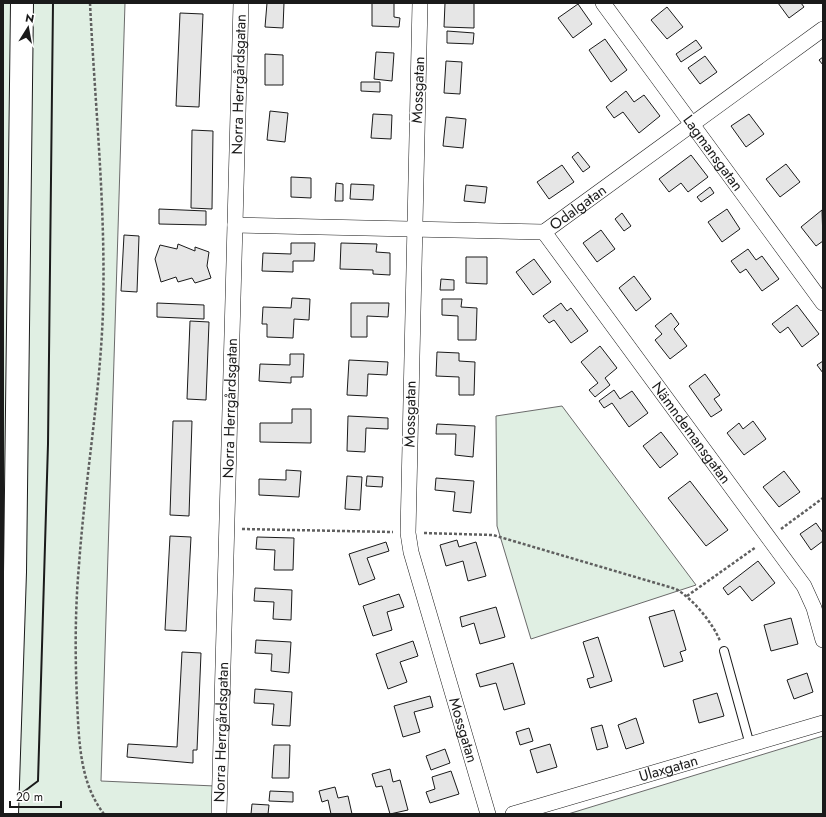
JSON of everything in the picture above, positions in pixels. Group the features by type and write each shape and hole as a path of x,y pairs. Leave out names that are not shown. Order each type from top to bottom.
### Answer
{"highway":[{"path":"7,814 16,556 22,3"}],"street":[{"name":"Norra Herrgårdsgatan","path":"219,814 241,3"},
{"name":"Mossgatan","path":"420,3 408,533 411,552 488,814"},
{"name":"Lagmansgatan","path":"603,3 823,303"},
{"name":"Odalgatan","path":"235,225 544,232 823,29"},
{"name":"Nämndemansgatan","path":"544,232 804,586 814,608 823,640"},
{"name":"Ulaxgatan","path":"513,814 823,723"}],"lane":[{"path":"724,651 750,745"}],"path":[{"path":"90,3 102,208 103,311 98,388 79,566 76,668 83,770 91,795 104,814"},
{"path":"226,528 493,535 676,589 687,596 700,611 720,638 724,651"}],"green space":[{"path":"3,3 125,3 101,781 215,786 215,814 3,814"},
{"path":"562,406 696,585 531,639 497,526 496,416"},
{"path":"823,736 823,814 568,814"}],"building":[{"path":"267,3 284,3 283,28 265,27"},
{"path":"372,3 394,3 394,17 400,18 399,27 372,26"},
{"path":"445,3 474,3 474,28 444,27"},
{"path":"778,3 801,3 804,7 789,18"},
{"path":"578,4 592,24 573,38 558,18"},
{"path":"667,7 683,27 667,39 651,20"},
{"path":"180,13 203,14 199,107 176,106"},
{"path":"447,31 474,33 473,44 447,43"},
{"path":"605,39 627,70 611,82 589,50"},
{"path":"696,40 702,48 681,62 676,54"},
{"path":"376,52 394,53 392,81 374,79"},
{"path":"265,54 283,55 283,85 265,85"},
{"path":"705,56 717,72 700,84 688,68"},
{"path":"823,57 823,65 819,60"},
{"path":"446,61 462,62 460,94 444,93"},
{"path":"361,82 380,82 380,92 361,91"},
{"path":"626,91 634,102 644,95 660,116 639,133 623,112 614,118 606,107"},
{"path":"270,111 288,113 285,142 267,140"},
{"path":"373,114 392,115 391,139 371,138"},
{"path":"749,114 764,134 746,147 731,126"},
{"path":"446,117 466,119 463,148 443,146"},
{"path":"192,130 213,131 212,209 191,208"},
{"path":"578,152 590,167 583,172 572,157"},
{"path":"691,155 708,177 688,192 681,183 669,192 659,179"},
{"path":"786,164 800,182 780,197 766,179"},
{"path":"562,165 574,182 549,199 537,182"},
{"path":"291,177 311,178 311,198 291,197"},
{"path":"336,183 343,184 343,201 335,201"},
{"path":"351,184 374,185 373,200 350,199"},
{"path":"466,185 487,187 485,203 464,201"},
{"path":"710,187 714,193 701,202 697,197"},
{"path":"159,209 206,211 206,225 159,224"},
{"path":"727,209 740,229 722,242 708,222"},
{"path":"822,210 823,241 816,246 801,227"},
{"path":"622,213 631,226 624,231 615,219"},
{"path":"601,230 615,249 597,262 583,243"},
{"path":"124,235 139,236 137,292 121,291"},
{"path":"291,243 315,243 314,261 293,261 293,272 262,271 263,253 291,254"},
{"path":"341,243 377,244 376,252 390,253 390,275 373,274 373,270 340,269"},
{"path":"178,244 195,251 195,247 209,252 207,266 211,278 195,283 192,278 178,282 176,277 161,282 155,259 160,245 177,249"},
{"path":"748,249 756,260 762,256 779,279 762,291 746,269 740,273 731,261"},
{"path":"466,257 487,257 487,284 466,283"},
{"path":"534,259 551,282 533,295 516,272"},
{"path":"634,276 651,299 636,311 619,288"},
{"path":"441,279 454,280 454,290 440,290"},
{"path":"292,298 310,299 309,320 294,319 293,338 267,337 267,324 262,324 263,307 291,308"},
{"path":"442,299 462,299 461,307 477,308 476,340 458,340 458,316 442,315"},
{"path":"157,303 204,305 204,319 157,317"},
{"path":"351,303 389,303 388,317 367,316 367,337 351,337"},
{"path":"561,303 567,311 571,308 588,331 571,343 554,320 549,323 543,316"},
{"path":"797,305 819,334 802,347 788,327 780,333 772,324"},
{"path":"671,313 679,324 674,329 687,346 670,359 655,340 662,334 655,326"},
{"path":"190,321 209,322 206,400 187,399"},
{"path":"600,346 617,368 605,378 610,385 595,397 589,390 598,383 581,362"},
{"path":"437,352 459,353 459,361 475,362 474,395 459,395 459,377 436,376"},
{"path":"290,354 304,354 303,377 291,377 291,383 259,381 260,364 290,365"},
{"path":"349,360 388,362 387,375 368,374 367,396 347,395"},
{"path":"823,361 823,373 817,365"},
{"path":"705,374 720,395 714,399 722,410 711,417 689,386"},
{"path":"614,390 620,399 632,391 648,413 629,427 612,403 604,408 599,401"},
{"path":"292,409 311,409 311,443 260,442 260,423 292,423"},
{"path":"348,416 388,418 388,429 366,428 365,452 347,451"},
{"path":"173,421 192,421 189,516 170,515"},
{"path":"753,421 766,439 744,455 727,433 739,423 743,429"},
{"path":"437,424 475,426 473,457 455,455 456,434 436,434"},
{"path":"661,432 678,454 660,468 643,446"},
{"path":"286,470 301,471 299,497 259,495 259,479 286,480"},
{"path":"784,471 800,492 779,507 763,487"},
{"path":"347,476 362,477 360,510 345,509"},
{"path":"367,476 383,477 382,487 366,486"},
{"path":"436,478 474,481 471,513 453,511 455,492 435,490"},
{"path":"690,481 728,530 706,546 668,498"},
{"path":"816,523 823,533 823,541 811,550 800,534"},
{"path":"170,536 191,537 186,631 165,630"},
{"path":"257,537 294,538 293,570 274,570 275,550 256,549"},
{"path":"457,540 459,547 476,542 486,576 468,581 463,561 446,566 440,545"},
{"path":"386,542 389,551 367,558 375,579 359,585 349,554"},
{"path":"758,561 775,583 752,601 740,586 728,595 723,588"},
{"path":"255,588 292,590 291,620 273,619 274,602 254,601"},
{"path":"399,594 404,607 387,612 392,630 373,636 363,606"},
{"path":"496,607 505,637 480,644 474,623 462,627 460,617"},
{"path":"674,610 686,650 680,652 683,661 664,667 649,617"},
{"path":"791,618 798,644 771,651 764,625"},
{"path":"598,637 612,681 590,688 587,679 594,677 583,642"},
{"path":"256,640 291,642 289,673 271,671 272,654 255,653"},
{"path":"413,641 418,656 400,662 407,682 388,689 376,654"},
{"path":"182,652 201,653 197,750 193,750 193,763 127,757 128,744 177,747"},
{"path":"513,663 525,704 504,710 496,683 480,687 476,674"},
{"path":"807,673 813,692 794,699 787,680"},
{"path":"255,689 292,692 290,726 272,725 274,704 254,703"},
{"path":"717,693 724,716 699,723 693,700"},
{"path":"430,696 433,707 414,712 420,732 403,737 394,706"},
{"path":"636,718 644,743 626,749 618,725"},
{"path":"602,725 608,747 597,750 591,728"},
{"path":"529,728 533,741 520,745 516,732"},
{"path":"550,744 557,767 537,773 530,750"},
{"path":"274,745 290,745 289,778 272,778"},
{"path":"445,749 450,763 431,770 426,756"},
{"path":"390,769 393,782 400,780 408,810 390,814 382,786 376,787 372,774"},
{"path":"451,771 459,794 430,803 426,792 435,789 432,777"},
{"path":"335,787 338,798 348,796 352,814 331,814 328,800 322,802 319,791"},
{"path":"270,791 293,792 293,802 269,801"},
{"path":"252,804 269,805 268,814 251,814"}],"wall":[{"path":"18,796 38,781 48,444 53,3"}]}
